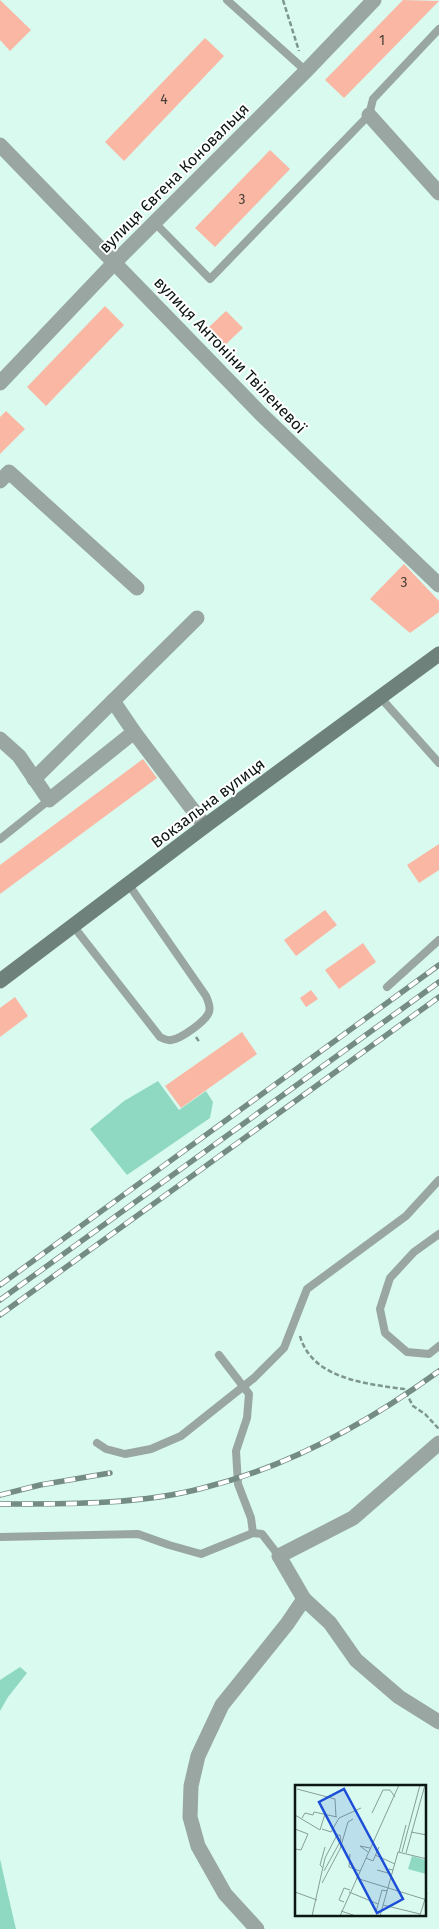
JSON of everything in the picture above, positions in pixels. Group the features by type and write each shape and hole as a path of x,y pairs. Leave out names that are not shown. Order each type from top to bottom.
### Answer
{"street":[{"name":"вулиця Євгена Коновальця","path":"0,383 154,222 306,71 374,0"},
{"path":"368,115 439,193"},
{"name":"вулиця Антоніни Твіленевої","path":"0,145 260,413 439,585"},
{"path":"0,481 10,472 137,588"},
{"path":"34,779 196,618"},
{"name":"Вокзальна вулиця","path":"0,982 205,826 439,654"},
{"path":"113,701 205,826"},
{"path":"0,739 19,756 49,800 134,732"},
{"path":"437,1716 399,1697 356,1660 330,1623 304,1599 279,1556 354,1518 439,1443"},
{"path":"256,1929 225,1894 198,1846 190,1817 191,1786 198,1756 222,1705 287,1624 304,1599"}],"lane":[{"path":"227,0 306,71"},
{"path":"154,222 210,279 368,115 373,98 439,29"},
{"path":"380,697 439,763"},
{"path":"0,839 49,800"},
{"path":"74,927 160,1036 165,1040 180,1038 208,1015 210,1010 206,996 129,885"},
{"path":"387,986 439,940"},
{"path":"98,1443 106,1449 125,1454 151,1449 181,1436 244,1387 284,1348 307,1289 406,1216 439,1180"},
{"path":"439,1234 414,1252 390,1278 380,1308 385,1333 407,1352 428,1354 439,1346"},
{"path":"219,1355 250,1394 247,1418 236,1451 238,1484 251,1518 253,1533"},
{"path":"0,1537 138,1534 201,1554 253,1533 262,1534 279,1556"}],"path":[{"path":"283,0 306,71"},
{"path":"296,1318 303,1347 320,1365 341,1377 404,1390 413,1406 425,1414 439,1430"}],"green space":[{"path":"158,1081 179,1110 206,1091 213,1102 210,1118 127,1175 90,1129 124,1101"},
{"path":"20,1667 27,1673 8,1697 0,1711 0,1680"},
{"path":"0,1859 14,1921 16,1929 0,1929"}],"building":[{"path":"0,0 31,30 10,51 0,40"},
{"path":"403,0 439,1 344,98 325,80"},
{"path":"205,38 224,56 124,161 105,142"},
{"path":"270,150 290,169 215,247 195,228"},
{"path":"105,306 124,325 46,406 27,387"},
{"path":"226,311 243,328 225,345 208,328"},
{"path":"6,411 25,429 0,454 0,417"},
{"path":"404,564 439,601 439,612 410,633 370,599"},
{"path":"143,759 157,778 0,894 0,865"},
{"path":"439,844 439,870 419,883 407,865"},
{"path":"325,910 337,925 296,956 284,940"},
{"path":"363,943 376,962 339,989 325,970"},
{"path":"311,990 318,999 306,1007 300,998"},
{"path":"15,997 28,1016 0,1037 0,1008"},
{"path":"242,1032 257,1054 181,1108 165,1086"}],"railway":[{"path":"0,1285 439,965"},
{"path":"0,1300 439,982"},
{"path":"0,1315 439,997"},
{"path":"0,1504 128,1501 179,1494 235,1479 266,1468 327,1441 385,1408 439,1371"},
{"path":"0,1495 40,1485 110,1473"}]}
